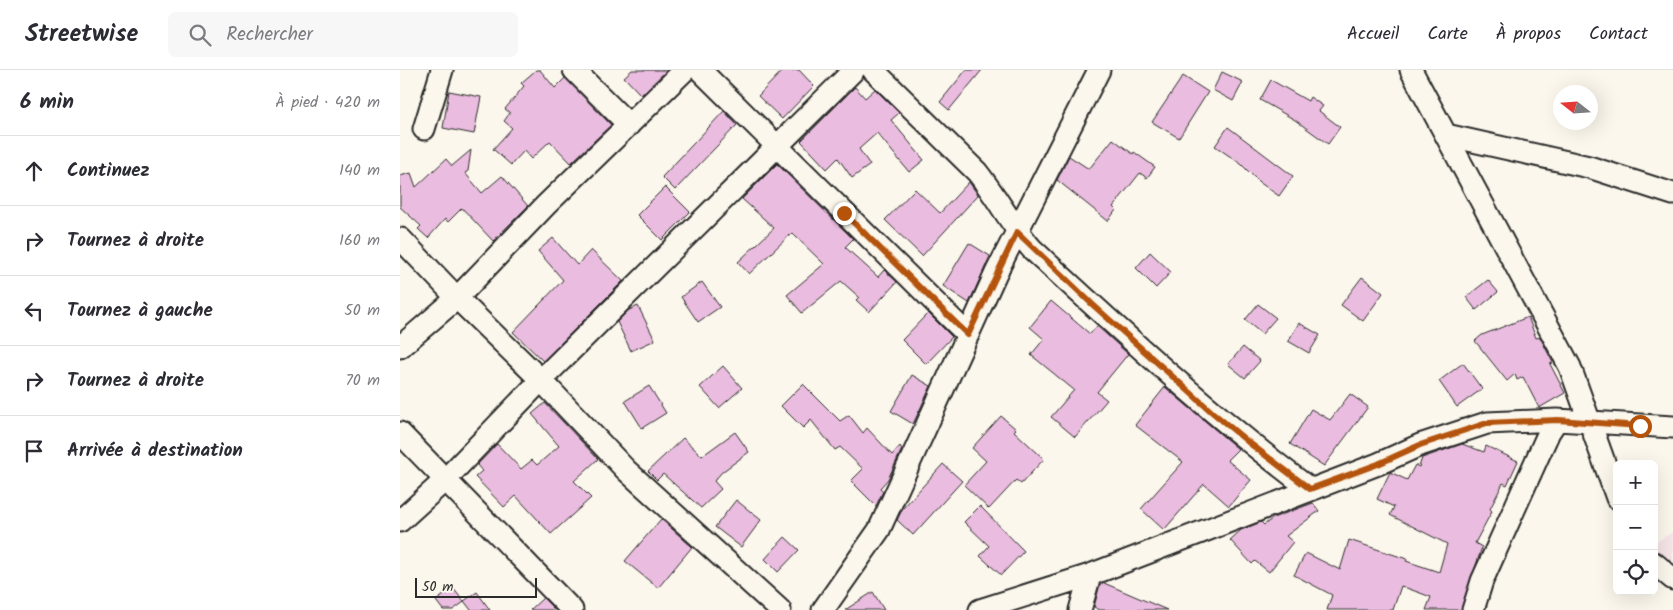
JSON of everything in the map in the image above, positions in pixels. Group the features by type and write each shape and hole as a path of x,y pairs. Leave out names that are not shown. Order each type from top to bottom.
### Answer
{"street":[{"path":"424,129 442,70"},
{"path":"574,70 628,125"},
{"path":"400,347 457,298 546,205 685,70"},
{"path":"700,70 968,335"},
{"path":"400,521 444,481 541,380 854,70"},
{"path":"873,70 977,172 991,190 1017,232 1092,304 1212,412 1310,489"},
{"path":"823,610 879,530 1017,232 1099,70"},
{"path":"1411,70 1570,367 1613,487"},
{"path":"1446,136 1589,167 1673,194"},
{"path":"401,239 457,298 541,380 626,470 780,610"},
{"path":"1473,610 1482,581 1498,545 1546,440 1558,420"},
{"path":"980,610 1090,575 1461,430 1487,423 1558,420 1591,424 1673,427"},
{"path":"400,433 444,481 572,610"},
{"path":"1658,566 1673,579"},
{"path":"1080,610 1090,575"}],"shaded area":[{"path":"1673,532 1673,566 1658,554 1658,541"}],"building":[{"path":"536,70 540,70 555,88 565,78 611,125 571,163 550,141 531,159 524,151 511,165 493,149 512,128 504,121 510,113 505,109 524,86 521,83"},
{"path":"632,70 667,70 641,95 624,77"},
{"path":"783,70 799,70 814,86 782,119 758,96"},
{"path":"966,70 982,70 949,110 940,102"},
{"path":"1222,72 1243,82 1233,101 1213,90"},
{"path":"1183,76 1208,92 1179,138 1152,122"},
{"path":"1271,80 1308,101 1310,97 1323,106 1319,111 1340,127 1328,144 1295,120 1260,100"},
{"path":"855,87 865,98 875,89 899,113 891,120 924,160 909,172 877,133 859,149 870,165 852,178 838,158 827,169 801,141"},
{"path":"449,91 481,97 474,134 443,128"},
{"path":"724,111 737,125 675,190 662,177"},
{"path":"1228,127 1293,176 1279,196 1259,182 1241,164 1215,146"},
{"path":"1113,139 1155,167 1147,178 1140,173 1113,207 1116,210 1108,221 1057,180 1069,156 1089,169"},
{"path":"471,150 468,171 465,173 482,193 502,176 528,206 493,241 462,208 448,222 445,219 428,238 418,229 421,226 400,207 400,176 411,173 416,187 446,159 452,166"},
{"path":"777,164 853,239 845,247 878,277 884,270 897,282 869,312 856,300 859,297 841,281 802,313 787,295 824,264 792,233 749,274 738,262 774,228 742,199"},
{"path":"969,182 978,195 922,256 885,220 915,189 940,213"},
{"path":"665,187 690,212 662,240 637,215"},
{"path":"553,238 577,265 591,250 623,281 543,361 513,332 563,280 538,251"},
{"path":"969,243 990,256 969,303 943,286"},
{"path":"1150,252 1171,272 1156,288 1136,268"},
{"path":"1362,277 1383,293 1363,321 1341,305"},
{"path":"1488,280 1498,292 1476,310 1466,297"},
{"path":"702,282 720,307 698,322 681,297"},
{"path":"1051,301 1090,334 1097,326 1128,354 1097,392 1107,400 1075,437 1051,417 1074,390 1031,355 1044,339 1030,327"},
{"path":"1258,304 1276,318 1262,334 1245,320"},
{"path":"638,306 655,340 631,351 617,322 629,310"},
{"path":"928,313 952,337 926,364 902,340"},
{"path":"1528,317 1536,338 1540,337 1553,363 1550,364 1565,393 1539,408 1523,377 1517,380 1515,374 1507,381 1475,341 1482,335"},
{"path":"1299,323 1320,335 1309,353 1288,341"},
{"path":"1243,347 1260,361 1245,378 1228,364"},
{"path":"1463,363 1482,389 1457,407 1439,381"},
{"path":"723,366 742,388 719,408 700,387"},
{"path":"912,375 931,386 913,424 891,411"},
{"path":"803,384 840,421 849,415 863,433 867,428 892,455 900,446 902,449 888,479 880,488 883,491 876,506 851,481 863,469 840,447 835,450 811,420 803,428 781,406"},
{"path":"649,386 666,413 642,428 625,401"},
{"path":"1165,387 1238,449 1227,460 1251,480 1229,506 1204,484 1164,530 1141,509 1183,462 1135,425"},
{"path":"1350,394 1368,407 1324,466 1290,444 1311,409 1330,420"},
{"path":"545,403 598,459 574,481 591,498 551,534 516,496 504,507 475,477 482,471 477,465 497,444 521,469 532,460 537,465 559,446 532,414"},
{"path":"1001,416 1044,459 1021,484 1016,480 989,509 964,485 986,461 972,448"},
{"path":"735,432 749,452 722,472 714,481 721,489 701,508 663,474 657,480 648,471 683,438 702,456"},
{"path":"1462,444 1484,452 1486,446 1518,461 1507,485 1503,483 1490,509 1492,511 1475,543 1482,547 1461,610 1426,610 1431,597 1401,586 1393,610 1327,610 1332,595 1294,575 1306,553 1340,570 1349,540 1407,559 1406,561 1439,572 1447,544 1390,515 1394,507 1377,499 1390,472 1407,480 1415,465 1419,467 1422,458"},
{"path":"943,464 962,481 913,535 897,520 903,508"},
{"path":"736,500 761,520 741,547 715,527"},
{"path":"1313,503 1319,511 1286,536 1293,542 1269,572 1255,561 1252,564 1230,540 1241,530 1261,522 1264,525 1273,518"},
{"path":"980,506 1024,551 1001,575 980,556 989,546 964,522"},
{"path":"661,519 692,547 658,588 625,561"},
{"path":"785,537 799,550 778,572 765,559"},
{"path":"1104,583 1167,610 1100,610 1094,607 1100,584"},
{"path":"453,588 464,602 453,610 443,610 436,601"},
{"path":"477,592 490,610 471,610 464,601"},
{"path":"873,592 884,610 845,610"},
{"path":"543,598 555,610 530,610"}],"route":[{"path":"844,213 968,335 1017,232 1032,249 1212,412 1310,489 1378,464 1420,445 1487,423 1558,420 1591,424 1640,426"}]}
